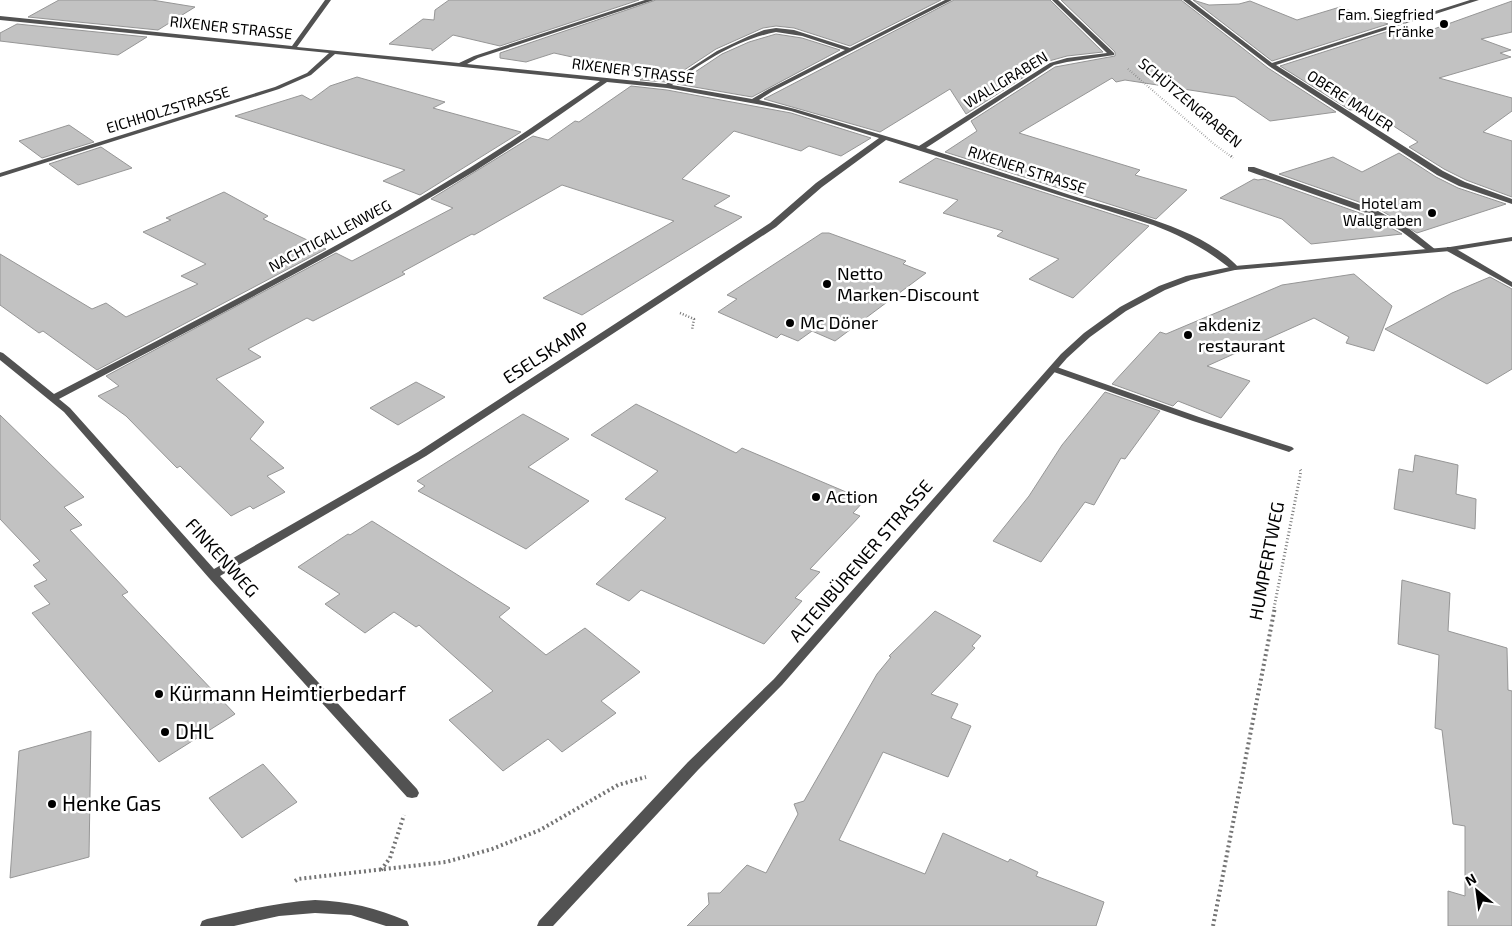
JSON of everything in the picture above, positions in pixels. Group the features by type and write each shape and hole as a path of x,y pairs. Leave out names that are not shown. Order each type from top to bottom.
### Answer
{"street":[{"path":"294,47 328,0"},
{"path":"459,65 476,57 651,0"},
{"path":"752,102 949,0"},
{"path":"1055,0 1112,54"},
{"name":"OBERE MAUER","path":"1186,0 1271,65 1440,174 1512,202"},
{"path":"1271,65 1476,0"},
{"name":"RIXENER STRASSE","path":"0,18 667,86 752,102 791,110 921,148 1175,231 1210,248 1235,268"},
{"path":"667,86 721,50 766,32 790,31 851,50"},
{"name":"EICHHOLZSTRASSE","path":"0,175 277,88 309,74 335,51"},
{"name":"WALLGRABEN","path":"921,148 1052,64 1112,54"},
{"name":"NACHTIGALLENWEG","path":"54,398 352,241 414,206 514,143 607,80"},
{"name":"ESELSKAMP","path":"213,575 422,454 773,225 819,185 884,138"},
{"name":"SCHÜTZENGRABEN","path":"1251,168 1375,213 1404,229 1432,250"},
{"name":"ALTENBÜRENER STRASSE","path":"544,926 693,766 778,682 1086,335 1117,313 1147,296 1189,278 1235,268 1450,249 1512,239"},
{"path":"1450,249 1512,285"},
{"name":"FINKENWEG","path":"0,355 54,398 412,793"},
{"path":"1054,369 1196,419 1289,449"},
{"path":"207,926 295,908 321,906 350,908 376,915 402,926"}],"path":[{"name":"SCHÜTZENGRABEN","path":"1112,54 1214,144 1251,168"},
{"name":"HUMPERTWEG","path":"1213,926 1301,471 1289,449"},
{"path":"292,884 298,879 446,862 492,849 540,830 618,785 693,766"},
{"path":"382,870 390,858 412,793"}],"building":[{"path":"59,0 152,0 195,7 158,30 28,17"},
{"path":"449,0 639,0 500,46 453,35 432,51 432,49 389,44 423,19 434,20 435,10"},
{"path":"656,0 941,0 850,46 794,28 776,26 763,28 716,49 666,82 640,80 649,74 554,53 526,62 500,58 500,53"},
{"path":"954,0 1050,0 1103,52 1067,56 1049,61 966,114 950,89 880,132 764,99"},
{"path":"1061,0 1181,0 1268,68 1336,112 1270,121 1235,97 1125,80 1116,82 1112,78 1019,133 1140,170 1135,175 1187,190 1156,219 945,152 977,131 971,121 1055,67 1115,56 1115,52"},
{"path":"1193,0 1209,5 1239,4 1250,1 1297,20 1340,7 1388,24 1272,61"},
{"path":"1512,1 1512,32 1481,39 1511,50 1500,53 1511,57 1439,78 1512,98 1512,111 1483,132 1512,141 1512,197 1466,180 1444,169 1409,147 1418,142 1366,108 1350,110 1280,66 1398,28 1417,35"},
{"path":"17,24 147,37 118,55 0,41 0,33"},
{"path":"776,34 802,38 840,50 752,97 677,84 722,54 749,42"},
{"path":"357,77 445,102 433,108 521,132 420,195 383,181 405,170 235,116 302,95 311,100 330,86"},
{"path":"631,86 667,90 791,113 871,138 841,156 809,146 801,151 734,131 682,179 730,196 714,206 742,217 582,315 543,298 674,221 562,185 474,235 472,234 402,272 405,274 313,321 307,318 248,349 261,357 216,379 264,422 250,439 284,468 267,476 285,492 253,509 250,506 231,516 180,466 177,468 126,416 98,396 119,386 106,376 336,253 352,261 453,208 431,199 533,136 548,140 575,121 579,122"},
{"path":"69,125 94,142 42,158 19,141"},
{"path":"101,147 132,168 78,185 49,164"},
{"path":"1399,153 1436,177 1458,188 1506,204 1417,233 1379,209 1279,174 1333,157 1362,172"},
{"path":"936,158 1149,226 1073,298 1029,279 1059,259 997,236 1003,231 943,213 958,200 899,182"},
{"path":"1254,179 1264,179 1371,217 1402,234 1311,244 1282,219 1220,198"},
{"path":"224,192 268,216 263,219 326,249 97,370 43,331 39,333 0,305 0,254 92,309 106,303 126,317 198,284 181,276 206,264 143,232 171,220 166,218"},
{"name":"Netto Marken-Discount","path":"822,233 829,233 906,261 903,264 926,273 835,341 812,331 798,341 781,334 777,338 718,312 737,299 727,295"},
{"path":"1354,274 1392,306 1374,351 1346,343 1349,337 1314,318 1207,366 1250,381 1221,418 1178,401 1173,406 1112,384 1160,332 1166,334 1282,285"},
{"path":"1490,277 1512,289 1512,369 1487,384 1385,329 1452,293"},
{"path":"416,382 445,397 398,425 370,408"},
{"path":"1105,392 1160,411 1125,459 1121,458 1094,505 1085,502 1041,562 993,541 1029,496 1062,445"},
{"path":"636,404 736,453 742,448 865,500 853,513 860,516 810,569 820,572 795,598 802,601 764,644 641,590 629,601 596,584 666,518 625,499 658,471 591,435"},
{"path":"523,414 569,439 528,467 589,501 526,549 418,491 425,486 417,481"},
{"path":"0,415 84,497 64,507 82,525 70,530 128,592 122,595 235,714 159,762 32,613 50,604 34,586 47,580 33,565 40,561 0,519"},
{"path":"1415,455 1458,465 1456,494 1476,499 1475,529 1394,509 1399,469 1413,472"},
{"path":"372,521 510,608 499,617 546,655 585,628 640,672 601,701 616,713 562,752 548,739 503,771 449,720 493,691 419,625 416,627 394,612 365,633 325,604 340,594 298,567 348,534 350,535"},
{"path":"1402,580 1450,593 1448,631 1507,648 1508,690 1512,691 1512,926 1448,926 1448,891 1465,896 1465,826 1453,824 1442,730 1435,728 1439,655 1398,644"},
{"path":"935,611 981,636 972,646 975,648 931,694 958,704 951,718 971,726 948,777 883,752 839,840 925,874 943,833 1008,862 1010,859 1038,872 1036,876 1104,902 1096,926 687,926 709,904 708,893 720,893 747,865 766,873 798,814 794,804 804,801 877,674 891,657 889,656"},
{"name":"Henke Gas","path":"91,731 89,857 10,878 19,751"},
{"path":"263,764 297,802 242,838 209,798"}],"place":[{"name":"Fam. Siegfried Fränke","path":"1444,24"},
{"name":"Hotel am Wallgraben","path":"1432,213"},
{"name":"Netto Marken-Discount","path":"827,284"},
{"name":"Mc Döner","path":"790,323"},
{"name":"akdeniz restaurant","path":"1188,335"},
{"name":"Action","path":"816,497"},
{"name":"Kürmann Heimtierbedarf","path":"159,694"},
{"name":"DHL","path":"165,732"},
{"name":"Henke Gas","path":"52,804"}]}
